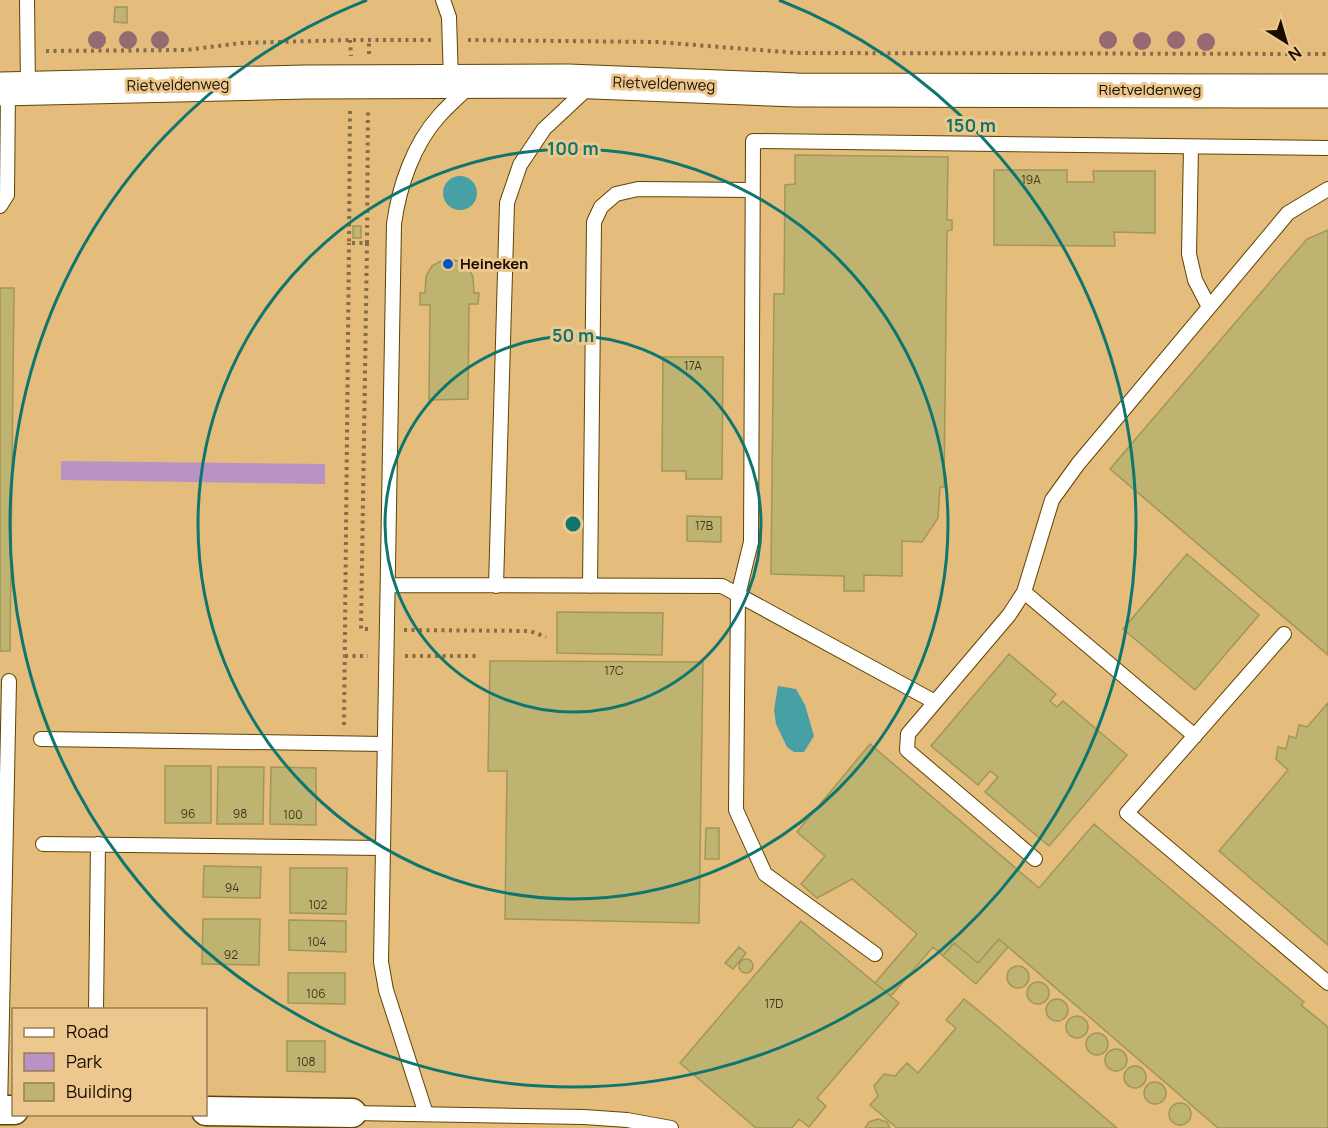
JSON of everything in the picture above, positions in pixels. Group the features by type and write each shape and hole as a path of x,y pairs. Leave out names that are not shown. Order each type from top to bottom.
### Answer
{"street":[{"name":"Rietveldenweg","path":"12,89 359,82 594,81 796,90 1328,91"},
{"path":"207,1111 352,1113"}],"lane":[{"path":"0,206 7,195 12,89 28,52 27,0"},
{"path":"426,1114 386,990 381,962 394,225 398,198 412,157 463,81 450,40 449,16 443,0"},
{"path":"496,586 507,203 520,165 544,129 594,81"},
{"path":"874,954 765,874 736,810 738,595 751,542 753,141 1328,148"},
{"path":"1191,147 1189,254 1195,280 1209,307"},
{"path":"590,586 594,222 601,207 616,194 639,189 753,190"},
{"path":"1035,859 907,750 908,734 1009,615 1024,592 1052,500 1078,464 1288,213 1328,189"},
{"path":"388,585 722,586 935,702"},
{"path":"1024,592 1195,736"},
{"path":"1284,634 1127,813 1328,983"},
{"path":"0,1110 9,681"},
{"path":"41,739 385,744"},
{"path":"44,844 383,848"},
{"path":"96,1008 98,844"},
{"path":"352,1113 595,1118 627,1120 671,1128"}],"path":[{"path":"351,40 359,82 367,243"},
{"path":"349,224 359,82 369,40"},
{"path":"28,52 186,50 241,43 450,40 657,42 796,53 1328,54"},
{"path":"344,744 349,243"},
{"path":"345,656 479,656"}],"shaded area":[{"name":"Heineken","path":"0,0 1328,0 1328,1128 0,1128"}],"green space":[{"path":"61,461 325,464 325,484 61,480"}],"water":[{"path":"460,176 472,181 477,193 472,205 460,210 448,205 443,193 448,181"},
{"path":"778,686 796,689 805,705 814,736 804,752 794,752 787,747 776,724 774,710"}],"building":[{"path":"115,7 127,7 127,23 114,22"},
{"path":"795,155 948,157 947,220 952,220 952,230 947,231 944,487 940,487 938,518 922,542 902,541 902,576 864,575 864,591 844,591 844,576 771,574 774,294 784,294 785,185 795,184"},
{"path":"994,170 1067,170 1067,182 1094,182 1093,171 1155,171 1155,233 1114,232 1115,246 994,245"},
{"path":"353,226 361,226 361,238 353,238"},
{"path":"1328,230 1328,655 1110,469 1307,239"},
{"path":"450,259 468,267 473,277 474,293 479,293 478,304 469,304 468,399 429,400 430,305 420,305 420,293 425,293 426,276 432,266"},
{"path":"0,288 14,288 10,651 0,651"},
{"path":"663,357 723,357 722,479 686,479 686,471 662,471"},
{"path":"687,516 721,517 721,542 687,541"},
{"path":"1187,554 1259,615 1195,690 1123,629"},
{"path":"557,612 663,613 662,655 557,653"},
{"path":"1009,654 1056,694 1050,701 1057,707 1063,701 1127,755 1049,846 985,792 998,777 990,771 978,785 931,746"},
{"path":"490,661 703,662 699,923 505,919 507,771 488,771"},
{"path":"1328,703 1328,945 1219,851 1288,770 1276,759 1278,747 1286,749 1289,736 1296,738 1299,725 1307,727"},
{"path":"870,744 1039,888 1094,824 1304,1002 1301,1005 1328,1027 1328,1128 1218,1128 999,939 978,963 954,943 943,956 933,947 891,996 875,983 917,934 852,879 817,898 801,884 825,856 797,832"},
{"path":"165,766 211,766 211,823 165,823"},
{"path":"218,767 264,767 263,824 217,824"},
{"path":"271,767 316,768 316,825 270,824"},
{"path":"706,828 719,828 719,859 705,859"},
{"path":"204,866 261,867 260,898 203,897"},
{"path":"290,868 347,868 346,914 290,913"},
{"path":"203,919 260,919 259,965 202,964"},
{"path":"289,920 346,921 346,952 289,950"},
{"path":"801,921 899,1003 817,1098 826,1106 809,1127 799,1119 792,1128 756,1128 680,1063"},
{"path":"999,939 1008,947 976,984 943,956 954,943 978,963"},
{"path":"739,947 746,953 733,969 725,963"},
{"path":"743,959 749,959 753,966 749,973 743,973 739,969 739,963"},
{"path":"1014,966 1022,966 1029,973 1029,981 1022,988 1014,988 1007,981 1007,973"},
{"path":"288,973 345,973 345,1004 288,1003"},
{"path":"1034,982 1042,982 1049,989 1049,997 1042,1004 1034,1004 1027,997 1027,989"},
{"path":"964,999 1117,1128 897,1128 870,1105 878,1096 874,1086 884,1074 895,1076 907,1063 918,1073 956,1028 946,1020"},
{"path":"1053,999 1061,999 1068,1006 1068,1014 1061,1021 1053,1021 1046,1014 1046,1006"},
{"path":"1073,1016 1081,1016 1088,1023 1088,1031 1081,1038 1073,1038 1066,1031 1066,1023"},
{"path":"1093,1033 1101,1033 1108,1040 1108,1048 1101,1055 1093,1055 1086,1048 1086,1040"},
{"path":"287,1041 325,1041 325,1072 287,1071"},
{"path":"1112,1049 1120,1049 1127,1056 1127,1064 1120,1071 1112,1071 1105,1064 1105,1056"},
{"path":"1131,1066 1139,1066 1146,1073 1146,1081 1139,1088 1131,1088 1124,1081 1124,1073"},
{"path":"1155,1082 1163,1085 1166,1093 1163,1101 1155,1104 1147,1101 1144,1093 1147,1085"},
{"path":"1180,1103 1188,1106 1191,1114 1188,1122 1180,1125 1172,1122 1169,1114 1172,1106"},
{"path":"878,1119 887,1122 890,1128 865,1128 869,1122"}],"place":[{"name":"Heineken","path":"448,264"}]}
